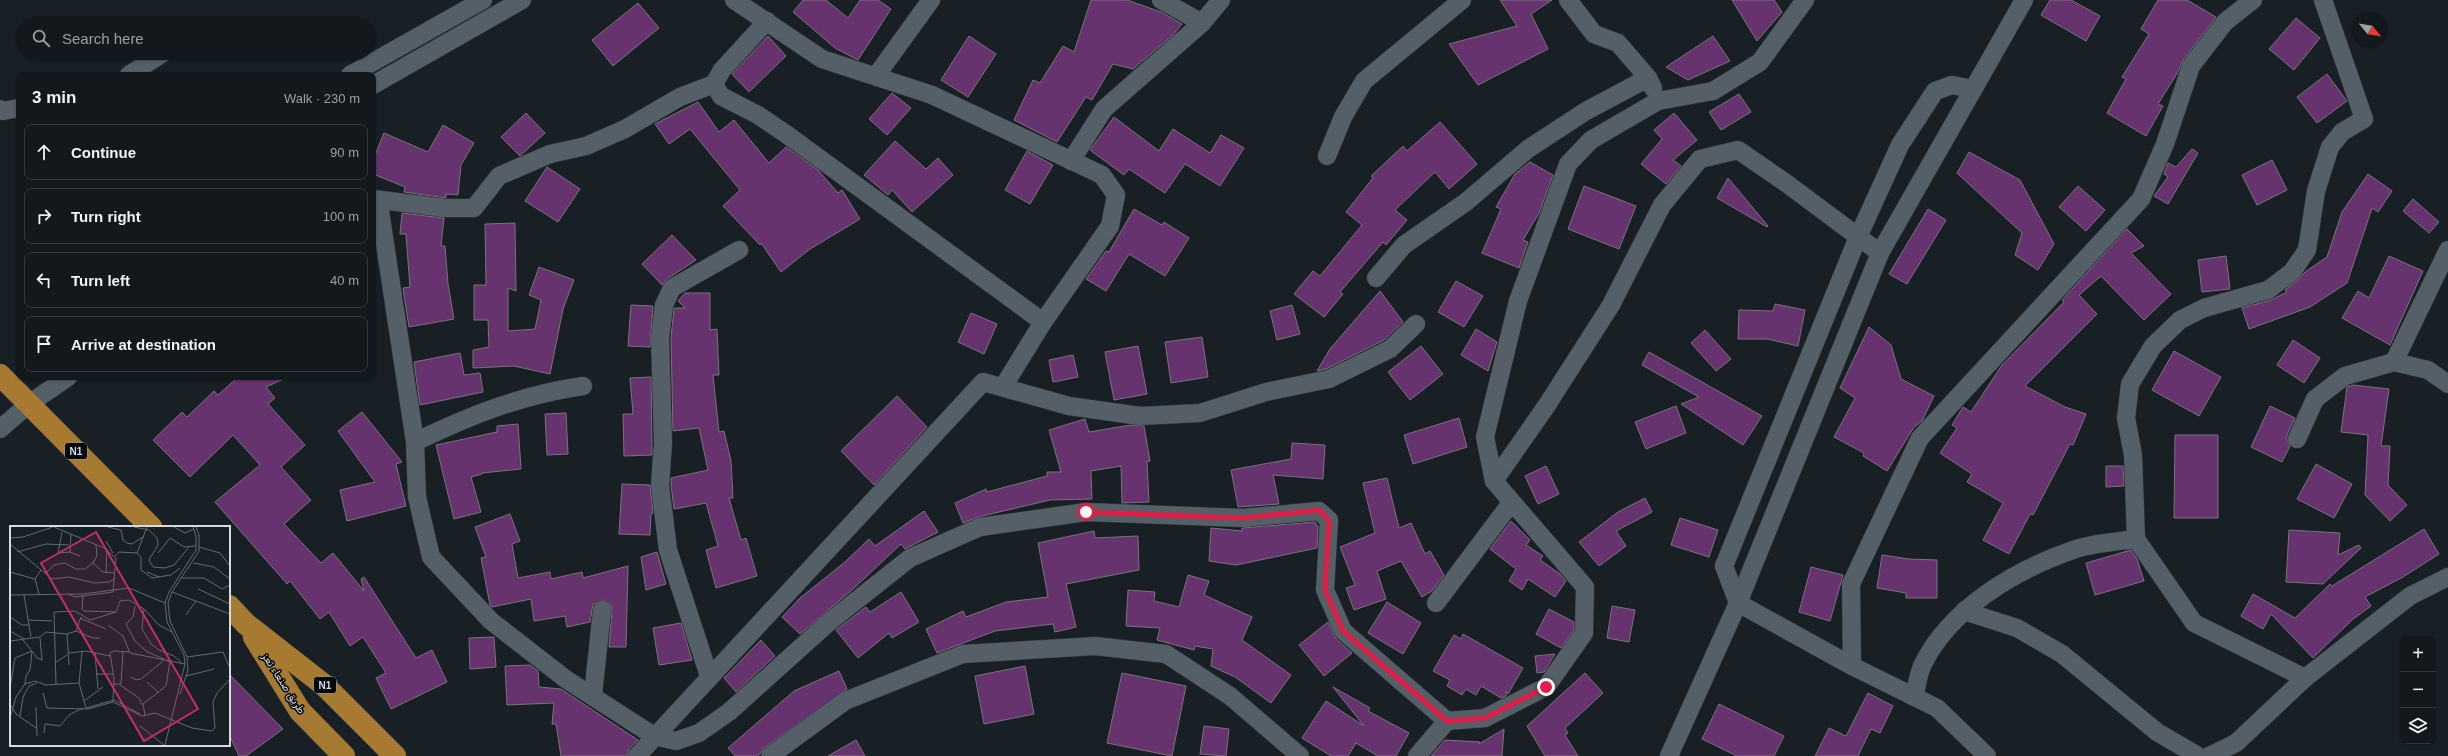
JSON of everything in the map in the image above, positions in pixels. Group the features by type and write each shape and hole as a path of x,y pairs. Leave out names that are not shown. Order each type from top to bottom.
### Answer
{"highway":[{"name":"N1","path":"0,375 150,526"},
{"name":"طريق صنعاء تعز","path":"230,607 246,624 324,685 395,756"},
{"name":"طريق صنعاء تعز","path":"246,624 300,711 344,756"}],"street":[{"path":"355,72 483,0"},
{"path":"376,83 522,0"},
{"path":"734,0 822,59 932,95 1102,175 1116,195 1110,226 1043,322 1003,387"},
{"path":"876,76 931,0"},
{"path":"1161,0 1202,23"},
{"path":"1071,161 1104,109 1202,23 1221,0"},
{"path":"1327,156 1343,117 1364,81 1462,0"},
{"path":"1568,0 1594,34 1618,43 1648,78 1658,101"},
{"path":"1417,756 1447,721 1485,718 1546,687 1584,633 1585,587 1511,503 1494,481 1485,437 1518,301 1568,164 1591,140 1658,101 1713,91 1760,62 1805,0"},
{"path":"1669,756 1738,604 1880,253 2024,0"},
{"path":"1852,666 1851,584 1920,438 2141,199 2165,144 2191,66 2225,22 2253,0"},
{"path":"2305,678 2194,624 2136,539 2133,455 2126,418 2130,384 2153,346 2180,320 2204,308 2268,290 2292,272 2307,250 2316,191 2330,148 2342,132 2364,119 2322,0"},
{"path":"376,199 445,208 474,208 499,176 550,154 586,146 625,129 680,98 714,84 722,70 767,21"},
{"path":"134,72 152,60"},
{"path":"1376,278 1404,245 1466,202 1528,149 1586,111 1648,78"},
{"path":"714,84 721,96 758,115 786,134 1043,322"},
{"path":"1973,89 1952,85 1935,91 1900,145 1858,237 1724,566 1738,604 1852,666 1937,708 1987,756"},
{"path":"0,109 3,111 16,109"},
{"path":"1494,481 1547,405 1611,305 1662,205 1700,159 1738,150 1786,183 1880,253"},
{"path":"376,204 380,211 415,442 418,497 431,557 491,621 567,680 594,695 654,736 676,742 699,734 729,712 828,623 910,558 980,527 1086,512 1243,518 1319,510 1329,520 1325,590 1343,631 1447,721"},
{"path":"709,676 668,550 660,485 664,443 660,338 664,306 672,288 738,250"},
{"path":"2394,362 2448,250"},
{"path":"637,756 709,676 983,382 1069,406 1140,416 1200,413 1266,392 1328,378 1390,349 1416,324"},
{"path":"2297,440 2316,399 2345,376 2394,362 2428,370 2448,384"},
{"path":"0,429 29,404 64,380"},
{"path":"415,442 472,414 546,391 583,386"},
{"path":"1436,604 1511,503"},
{"path":"1914,697 1923,665 1943,633 1964,611 1994,589 2027,570 2074,549 2136,539"},
{"path":"2209,756 2236,743 2305,678 2410,596 2448,577"},
{"path":"594,695 602,610"},
{"path":"1964,611 2017,628 2062,654 2157,732 2198,756"},
{"path":"770,756 845,701 963,654 1095,646 1166,654 1230,696 1300,756"}],"building":[{"path":"803,0 826,0 848,18 860,0 878,0 891,9 858,60 835,48 793,12"},
{"path":"1091,0 1127,0 1161,12 1182,24 1173,35 1133,69 1113,64 1092,100 1086,97 1057,142 1014,120 1033,80 1040,83 1063,46 1074,52"},
{"path":"1500,0 1552,0 1531,14 1548,49 1478,85 1449,44 1517,26"},
{"path":"1732,0 1774,0 1782,12 1757,41"},
{"path":"2050,0 2071,0 2100,16 2086,41 2041,15"},
{"path":"2158,0 2187,0 2216,17 2183,60 2178,72 2158,104 2163,106 2146,136 2107,113 2126,79 2122,77 2149,34 2141,29"},
{"path":"638,3 659,28 613,66 592,40"},
{"path":"2296,18 2320,38 2294,70 2269,49"},
{"path":"768,36 786,56 749,92 732,74"},
{"path":"969,36 996,54 968,97 941,80"},
{"path":"1713,36 1730,61 1688,80 1666,67"},
{"path":"2327,74 2347,101 2317,123 2297,97"},
{"path":"892,93 911,108 887,135 869,119"},
{"path":"1739,94 1751,112 1721,130 1709,112"},
{"path":"698,102 719,132 734,120 769,163 786,147 818,170 838,193 842,190 860,219 810,249 781,272 761,243 760,245 723,206 740,190 690,129 669,144 655,124"},
{"path":"526,113 545,133 520,156 501,137"},
{"path":"1674,113 1697,140 1673,160 1681,166 1666,184 1641,164 1662,139 1654,130"},
{"path":"1114,117 1159,151 1173,129 1210,153 1221,135 1244,148 1220,186 1185,164 1165,193 1129,169 1124,175 1090,150"},
{"path":"1440,122 1477,164 1449,189 1435,172 1395,210 1407,220 1386,245 1383,242 1340,292 1343,294 1324,317 1294,294 1313,271 1320,276 1362,225 1346,212 1373,178 1371,176 1403,146 1407,151"},
{"path":"443,125 474,143 461,165 458,195 446,194 446,198 404,192 405,187 376,175 376,153 384,133 428,152"},
{"path":"895,141 926,169 938,158 953,175 912,212 892,190 888,195 864,175"},
{"path":"2192,149 2198,153 2168,204 2154,196 2168,177 2164,174 2168,163 2176,167"},
{"path":"1027,151 1053,165 1030,204 1005,190"},
{"path":"1969,152 2020,180 2054,244 2038,270 2015,255 2022,233 1957,173"},
{"path":"2272,160 2287,190 2257,205 2242,175"},
{"path":"1530,162 1553,175 1539,213 1523,240 1528,242 1519,268 1482,253 1501,209 1496,207 1515,174"},
{"path":"547,167 580,189 558,222 525,201"},
{"path":"2368,174 2392,191 2378,212 2372,208 2347,283 2310,307 2249,329 2242,308 2271,300 2287,292 2285,290 2298,280 2305,272 2327,257 2342,212"},
{"path":"1728,178 1768,226 1767,227 1717,198"},
{"path":"1584,186 1636,206 1619,249 1568,229"},
{"path":"2078,186 2105,210 2086,231 2059,207"},
{"path":"2413,199 2439,222 2429,233 2403,211"},
{"path":"1134,209 1162,225 1164,222 1189,238 1165,276 1129,254 1106,291 1086,279 1106,251 1109,252"},
{"path":"1928,209 1946,220 1907,284 1889,274"},
{"path":"402,213 444,218 441,246 445,246 448,284 454,319 409,327 403,288 410,287 406,234 400,234"},
{"path":"515,223 516,291 508,288 508,331 535,329 541,300 529,295 539,267 574,280 563,309 550,374 514,366 473,368 473,350 489,347 488,320 474,320 474,285 486,285 485,224"},
{"path":"2127,229 2144,246 2131,253 2171,294 2144,320 2101,276 2079,295 2097,314 2025,386 2065,407 2086,414 2073,445 2070,444 2033,515 2030,514 2009,554 1983,540 2003,503 1967,482 1972,474 1940,453 1957,428 1952,425 1963,407 1971,412 2002,365 2064,302 2062,300"},
{"path":"672,235 696,260 667,279 662,285 642,264"},
{"path":"2226,256 2230,289 2202,292 2198,260"},
{"path":"2389,256 2423,271 2390,345 2342,318 2358,291 2369,298"},
{"path":"1456,281 1483,296 1464,327 1438,312"},
{"path":"1380,291 1403,322 1384,340 1326,369 1317,371 1330,349"},
{"path":"685,293 710,293 710,330 717,329 719,375 713,375 719,432 724,431 731,461 733,498 729,498 741,540 746,538 757,576 716,588 706,550 718,546 706,503 674,509 671,485 671,478 708,470 699,428 673,431 671,338 674,308 685,308 678,301"},
{"path":"1775,304 1805,310 1798,346 1767,339 1738,339 1739,310 1773,311"},
{"path":"631,305 653,306 650,347 628,346"},
{"path":"1292,305 1300,334 1277,340 1270,311"},
{"path":"971,313 997,324 984,354 958,342"},
{"path":"1869,327 1891,345 1901,379 1934,396 1922,421 1914,427 1887,471 1863,456 1864,453 1834,437 1855,398 1840,388"},
{"path":"1476,329 1497,342 1488,371 1461,355"},
{"path":"1705,330 1731,359 1716,371 1691,343"},
{"path":"1202,337 1208,377 1171,383 1165,342"},
{"path":"2293,340 2320,358 2304,383 2277,365"},
{"path":"1138,346 1147,394 1114,400 1105,352"},
{"path":"1421,346 1443,374 1410,400 1388,372"},
{"path":"2174,351 2221,377 2199,416 2152,390"},
{"path":"1649,352 1762,416 1743,445 1681,404 1699,397 1642,365"},
{"path":"460,353 464,375 480,373 483,392 420,405 414,362"},
{"path":"1073,355 1078,377 1053,382 1049,360"},
{"path":"651,377 652,455 624,456 623,414 633,414 630,378"},
{"path":"235,380 281,380 266,387 275,398 268,404 305,445 281,467 311,500 284,524 321,563 333,553 364,591 361,579 364,577 416,658 432,650 447,682 391,709 376,678 386,673 363,637 350,646 329,612 320,619 290,581 287,584 215,502 260,465 233,435 190,477 153,440 182,412 187,417 214,391 218,395"},
{"path":"2353,385 2389,389 2381,446 2390,446 2388,485 2407,505 2390,521 2365,495 2368,435 2341,432 2347,387"},
{"path":"897,396 927,427 874,485 841,451"},
{"path":"1676,406 1686,433 1646,449 1635,422"},
{"path":"2270,406 2295,418 2287,435 2287,440 2290,446 2282,462 2251,447"},
{"path":"362,412 402,462 396,464 406,506 347,521 340,490 375,482 338,431"},
{"path":"566,413 568,454 547,455 545,414"},
{"path":"1459,418 1467,447 1413,464 1404,435"},
{"path":"1085,419 1089,432 1131,425 1144,426 1150,461 1147,462 1149,502 1122,503 1121,466 1091,471 1092,499 1050,500 978,517 963,523 955,503 986,489 987,492 1047,476 1047,472 1061,472 1049,430"},
{"path":"518,424 521,469 482,473 471,477 481,512 454,519 436,445 497,432 497,426"},
{"path":"2175,435 2218,435 2218,518 2174,518"},
{"path":"1292,443 1325,445 1323,479 1273,475 1279,504 1238,507 1231,470 1291,459"},
{"path":"2316,464 2352,484 2334,518 2297,499"},
{"path":"1546,466 1559,494 1538,504 1525,476"},
{"path":"2106,466 2123,466 2124,486 2106,487"},
{"path":"1387,478 1399,528 1411,523 1425,554 1430,551 1444,575 1432,591 1422,597 1401,561 1377,571 1386,599 1354,610 1346,588 1355,585 1340,547 1375,533 1363,483"},
{"path":"622,484 650,485 653,513 651,514 650,535 619,534"},
{"path":"1645,498 1652,512 1616,531 1626,546 1599,566 1579,542 1618,512"},
{"path":"924,511 938,532 905,549 901,544 852,590 800,634 782,617 800,598 845,562 869,539 875,546"},
{"path":"510,514 520,541 512,544 518,578 550,572 551,579 582,572 583,578 628,566 626,647 609,647 612,611 611,605 603,600 593,604 590,622 567,627 565,616 534,621 531,599 492,607 490,605 481,558 486,557 475,527"},
{"path":"1680,518 1718,530 1709,557 1671,545"},
{"path":"1511,521 1530,540 1526,545 1543,556 1540,560 1560,574 1566,581 1555,597 1528,579 1522,590 1509,581 1516,569 1490,549"},
{"path":"1315,522 1318,527 1317,548 1236,565 1209,561 1211,528 1242,531 1242,528"},
{"path":"2424,529 2439,554 2403,577 2365,597 2371,606 2352,620 2313,658 2271,614 2263,629 2241,616 2253,594 2295,618 2330,584 2332,586"},
{"path":"2289,530 2340,533 2338,555 2359,545 2361,548 2323,584 2286,582"},
{"path":"1094,531 1095,538 1138,536 1139,570 1066,584 1076,627 1055,632 1053,624 995,631 937,653 926,629 963,611 966,617 1006,602 1048,597 1038,543"},
{"path":"2131,550 2137,559 2144,581 2095,595 2086,563"},
{"path":"657,552 666,584 646,590 641,557"},
{"path":"1882,555 1909,559 1937,560 1937,598 1906,598 1906,593 1877,588"},
{"path":"1811,567 1843,575 1830,621 1799,612"},
{"path":"1188,575 1209,581 1204,595 1252,617 1242,640 1291,675 1271,703 1235,677 1211,666 1213,649 1195,646 1194,650 1157,640 1160,628 1126,626 1128,590 1155,592 1154,601 1179,607"},
{"path":"901,592 919,622 892,638 889,633 858,658 836,630 866,607 870,612"},
{"path":"1387,602 1421,623 1403,654 1368,633"},
{"path":"1612,606 1635,610 1629,642 1607,638"},
{"path":"1549,609 1574,622 1574,630 1561,648 1536,634"},
{"path":"1328,622 1336,639 1352,653 1324,676 1299,645"},
{"path":"681,623 692,660 659,665 653,628"},
{"path":"1463,634 1523,668 1508,694 1506,691 1506,696 1501,698 1481,686 1476,695 1466,689 1462,695 1447,686 1450,680 1433,671 1454,635 1461,639"},
{"path":"494,637 496,667 470,669 469,638"},
{"path":"761,640 775,656 736,692 724,678"},
{"path":"1555,654 1544,672 1537,673 1535,656"},
{"path":"530,665 538,671 539,687 561,689 638,740 629,749 627,756 561,756 556,724 552,724 554,703 507,705 505,666"},
{"path":"1025,666 1034,714 984,724 975,676"},
{"path":"839,671 847,689 764,748 758,756 735,756 728,748 794,691"},
{"path":"1122,673 1186,686 1172,756 1107,743"},
{"path":"1585,673 1603,693 1565,728 1568,733 1565,735 1578,756 1545,756 1527,726"},
{"path":"230,675 283,729 246,756 239,756 230,736"},
{"path":"1333,687 1370,708 1368,711 1409,733 1396,756 1378,756 1356,743 1348,756 1331,756 1302,738 1326,701 1364,726"},
{"path":"1868,693 1893,706 1880,733 1871,729 1858,756 1815,756 1829,728 1846,736"},
{"path":"1719,704 1784,736 1774,756 1737,756 1702,739"},
{"path":"1204,726 1229,729 1226,756 1200,754"},
{"path":"1504,729 1502,756 1431,756 1445,740 1480,742 1479,744"},
{"path":"856,740 865,756 828,756"}],"route":[{"path":"1086,512 1243,518 1319,510 1329,520 1325,590 1343,631 1447,721 1485,718 1546,687"}]}
